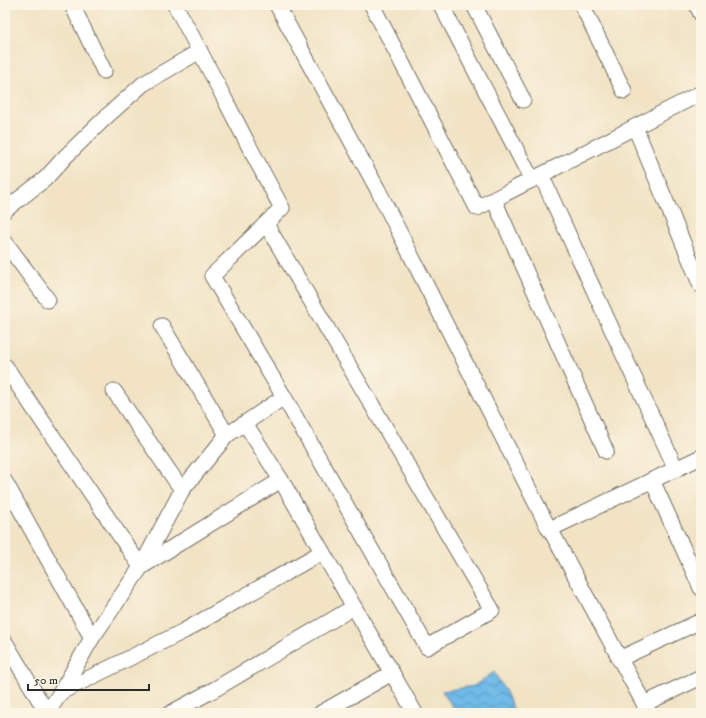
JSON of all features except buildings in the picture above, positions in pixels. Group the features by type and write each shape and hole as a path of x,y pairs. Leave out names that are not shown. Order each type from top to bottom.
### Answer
{"street":[{"path":"72,5 104,71"},
{"path":"175,5 282,208 212,276 284,397 427,647 492,610 266,224"},
{"path":"277,5 378,190 549,529 646,708 701,676"},
{"path":"372,5 477,208 701,94"},
{"path":"442,5 537,177 676,469"},
{"path":"474,5 523,100"},
{"path":"582,5 624,91"},
{"path":"696,5 701,14"},
{"path":"5,210 45,179 106,116 143,84 200,50"},
{"path":"635,127 701,286"},
{"path":"494,200 606,451"},
{"path":"5,242 48,300"},
{"path":"162,326 227,435"},
{"path":"5,366 141,567"},
{"path":"114,391 182,490"},
{"path":"5,642 47,713 61,692 92,638 141,567 182,490 227,435 284,397"},
{"path":"245,423 281,480 415,713"},
{"path":"550,529 652,480 700,459"},
{"path":"141,567 281,480"},
{"path":"652,480 701,588"},
{"path":"5,482 92,638"},
{"path":"61,692 184,631 322,552"},
{"path":"171,713 354,607"},
{"path":"619,659 701,621"},
{"path":"321,713 392,673"}],"water":[{"path":"494,672 506,692 515,713 457,713 442,691 474,686"}]}
